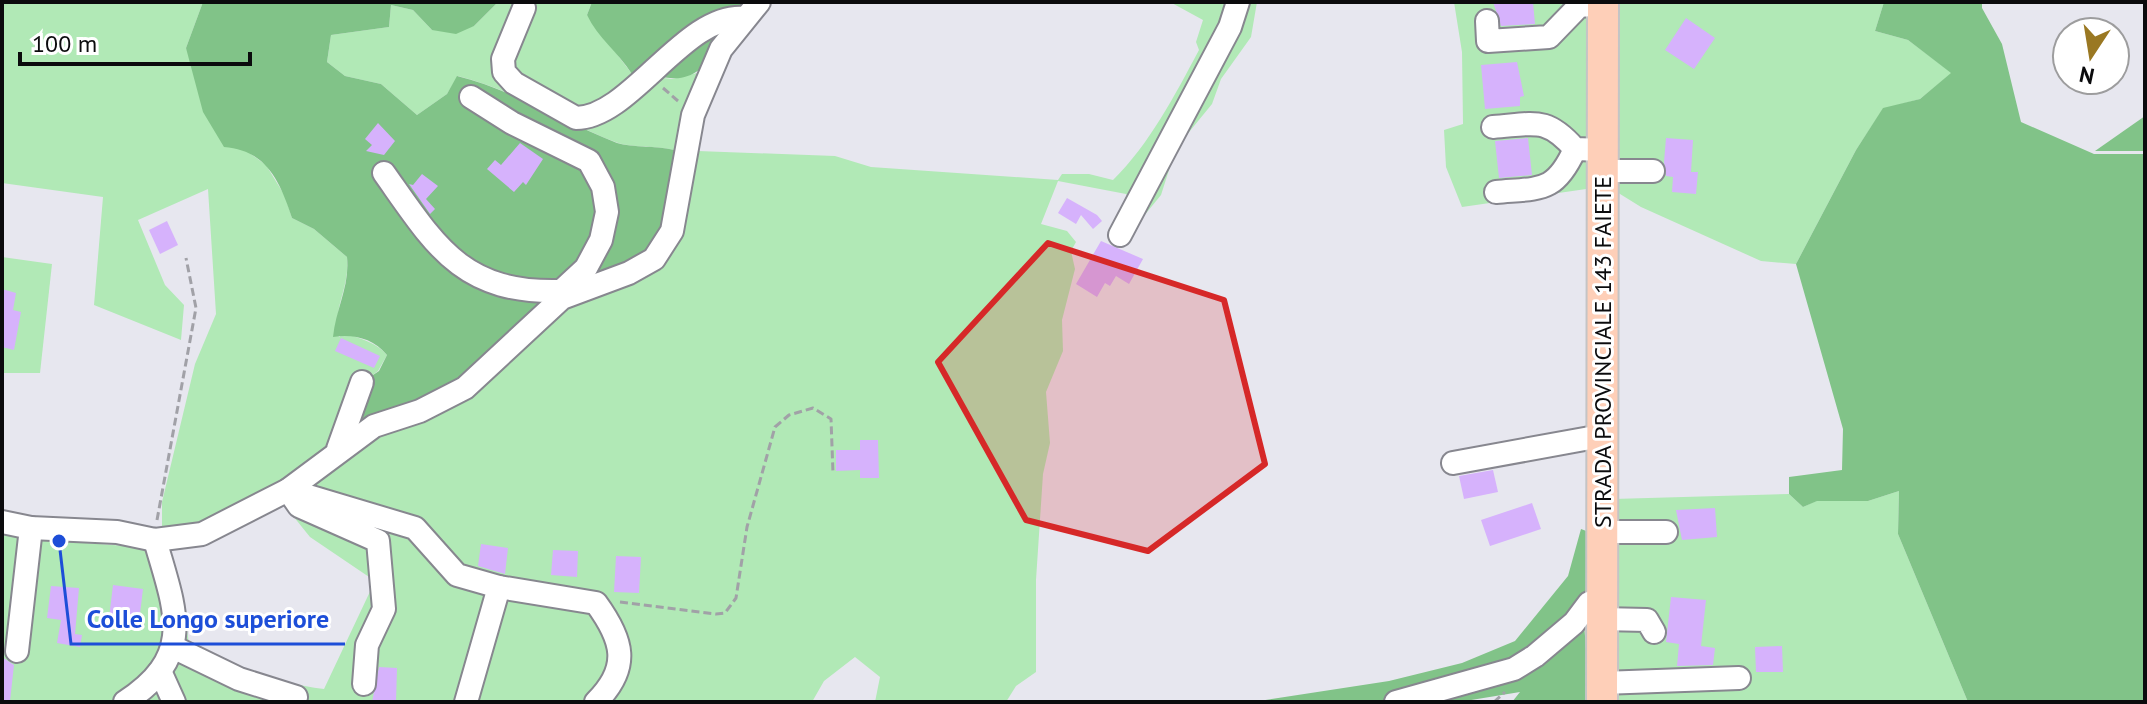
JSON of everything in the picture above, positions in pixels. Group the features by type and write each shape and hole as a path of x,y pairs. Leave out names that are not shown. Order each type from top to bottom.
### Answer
{"main road":[{"name":"STRADA PROVINCIALE 143 FAIETE","path":"1591,3 1601,436 1602,692"}],"street":[{"path":"1120,235 1230,27 1238,2"},
{"path":"1487,21 1488,41 1549,37 1591,3"},
{"path":"524,8 503,59 504,72 514,83 561,112 589,118 605,112 647,73 714,24 752,10"},
{"path":"384,173 425,232 467,272 506,288 560,294 629,273 654,259 672,231 693,115 721,49 752,10"},
{"path":"2,522 31,528 117,532 155,540 202,534 288,490 374,426 420,411 465,388 586,268 601,240 607,212 603,187 589,161 512,123 471,97"},
{"path":"1493,127 1541,123 1559,130 1594,157 1653,171"},
{"path":"1496,192 1547,188 1594,157"},
{"path":"338,450 362,382"},
{"path":"1453,463 1601,436"},
{"path":"288,490 415,528 457,575 499,587 596,603 610,623 619,645 620,667 612,686 596,702"},
{"path":"288,490 299,506 378,541 384,609 367,645 364,684"},
{"path":"17,651 31,528"},
{"path":"1601,532 1666,532"},
{"path":"125,702 156,686 173,647 177,628 175,609 155,540"},
{"path":"466,702 499,587"},
{"path":"1396,702 1514,669 1535,656 1574,623 1589,603 1600,609 1647,620 1654,632"},
{"path":"173,647 239,679 296,697"},
{"path":"1602,692 1739,678"},
{"path":"156,686 174,702"}],"path":[{"path":"647,73 693,115"},
{"path":"155,540 159,501 196,308 186,258"},
{"path":"596,603 605,600 716,614 731,607 736,598 752,505 765,472 768,447 775,427 789,415 813,408 831,419 833,473"}],"highlighted area":[{"path":"1048,243 1224,300 1265,464 1148,551 1026,520 938,362"}],"green space":[{"path":"2,2 203,2 186,48 244,149 266,165 285,196 292,218 314,229 347,257 337,326 339,337 345,333 362,339 387,355 378,371 370,377 351,429 302,472 205,528 162,532 162,502 195,364 216,314 208,189 138,220 165,285 184,305 181,340 94,305 103,197 2,183"},
{"path":"203,2 498,2 474,26 456,34 432,30 413,10 391,5 389,27 331,35 327,62 345,76 381,84 417,115 447,94 457,76 498,89 617,143 678,151 663,232 647,253 550,296 491,355 436,398 351,429 370,377 379,371 387,355 362,338 333,337 346,278 347,257 314,229 292,218 269,170 251,154 224,147 203,112 186,48"},
{"path":"498,2 592,2 587,15 632,74 672,79 697,73 678,151 618,143 499,89 458,76 447,94 417,115 381,84 345,76 327,62 331,35 389,27 391,5 413,10 432,30 474,26"},
{"path":"592,2 749,2 707,63 684,77 670,78 632,74 591,23 587,15"},
{"path":"1170,2 1257,2 1251,37 1221,79 1212,104 1176,148 1161,195 1143,217 1126,194 1058,181 1041,224 1067,231 1076,242 1071,251 1075,269 1062,320 1063,351 1046,392 1050,443 1043,474 1036,580 1036,672 1016,686 1006,702 875,702 880,677 855,657 824,681 812,702 2,702 2,533 45,540 167,549 182,598 189,643 254,672 324,689 375,581 310,537 281,501 690,186 698,151 835,156 871,167 1058,180 1062,174 1089,174 1113,180 1150,135 1199,50 1196,42 1203,20"},
{"path":"1454,2 1593,2 1593,188 1462,207 1446,167 1444,130 1463,124 1462,52"},
{"path":"1618,2 1884,2 1875,31 1908,40 1952,73 1920,99 1883,109 1856,150 1796,264 1761,261 1641,207 1612,189 1612,42"},
{"path":"1884,2 1982,2 1982,8 2002,44 2021,122 2094,154 2145,154 2145,702 1968,702 1898,534 1899,491 1868,501 1817,501 1803,507 1789,494 1789,477 1842,470 1843,429 1796,264 1856,150 1883,108 1920,99 1951,73 1908,40 1875,31"},
{"path":"2145,116 2145,151 2095,151"},
{"path":"2,257 52,264 40,373 2,373"},
{"path":"1899,491 1898,534 1968,702 1613,702 1613,499 1789,494 1803,507 1816,501 1868,501"},
{"path":"1581,529 1589,532 1591,618 1584,623 1590,702 1512,702 1520,692 1459,702 1252,702 1389,681 1462,663 1515,641 1568,576"}],"building":[{"path":"1493,2 1533,2 1535,24 1501,26"},
{"path":"1686,18 1715,38 1694,69 1665,50"},
{"path":"1517,62 1524,96 1520,97 1520,106 1485,109 1481,65"},
{"path":"378,123 395,141 384,155 366,151 372,145 365,139"},
{"path":"1528,138 1532,175 1499,178 1495,141"},
{"path":"1666,138 1693,140 1691,172 1698,172 1696,194 1672,192 1673,177 1666,176 1664,162"},
{"path":"520,143 543,159 526,185 523,182 514,192 487,169 495,160 501,165"},
{"path":"422,174 438,186 426,199 435,209 430,214 409,184 413,185"},
{"path":"1067,198 1102,221 1093,229 1081,215 1076,224 1058,213"},
{"path":"167,221 178,245 160,254 149,230"},
{"path":"1101,241 1143,259 1129,284 1116,276 1110,286 1105,283 1097,297 1076,284"},
{"path":"2,289 16,293 13,310 21,312 14,350 2,347"},
{"path":"341,338 380,356 374,368 335,351"},
{"path":"860,440 878,440 879,478 860,478 860,470 836,471 836,450 860,450"},
{"path":"1493,470 1498,492 1464,499 1459,476"},
{"path":"1532,503 1541,529 1490,546 1481,520"},
{"path":"1715,508 1717,537 1682,540 1676,510"},
{"path":"481,544 508,548 505,574 478,566"},
{"path":"553,550 578,551 577,577 551,575"},
{"path":"616,556 641,557 639,593 614,592"},
{"path":"113,585 143,589 139,622 109,618"},
{"path":"51,586 79,588 75,634 82,635 80,647 57,643 61,620 47,618"},
{"path":"1671,597 1706,600 1701,646 1715,648 1713,665 1677,666 1679,644 1666,642"},
{"path":"1782,646 1783,672 1756,672 1755,647"},
{"path":"2,657 14,665 10,701 2,700"},
{"path":"379,667 397,668 396,702 372,702"}],"place":[{"name":"Colle Longo superiore","path":"59,541"}]}
